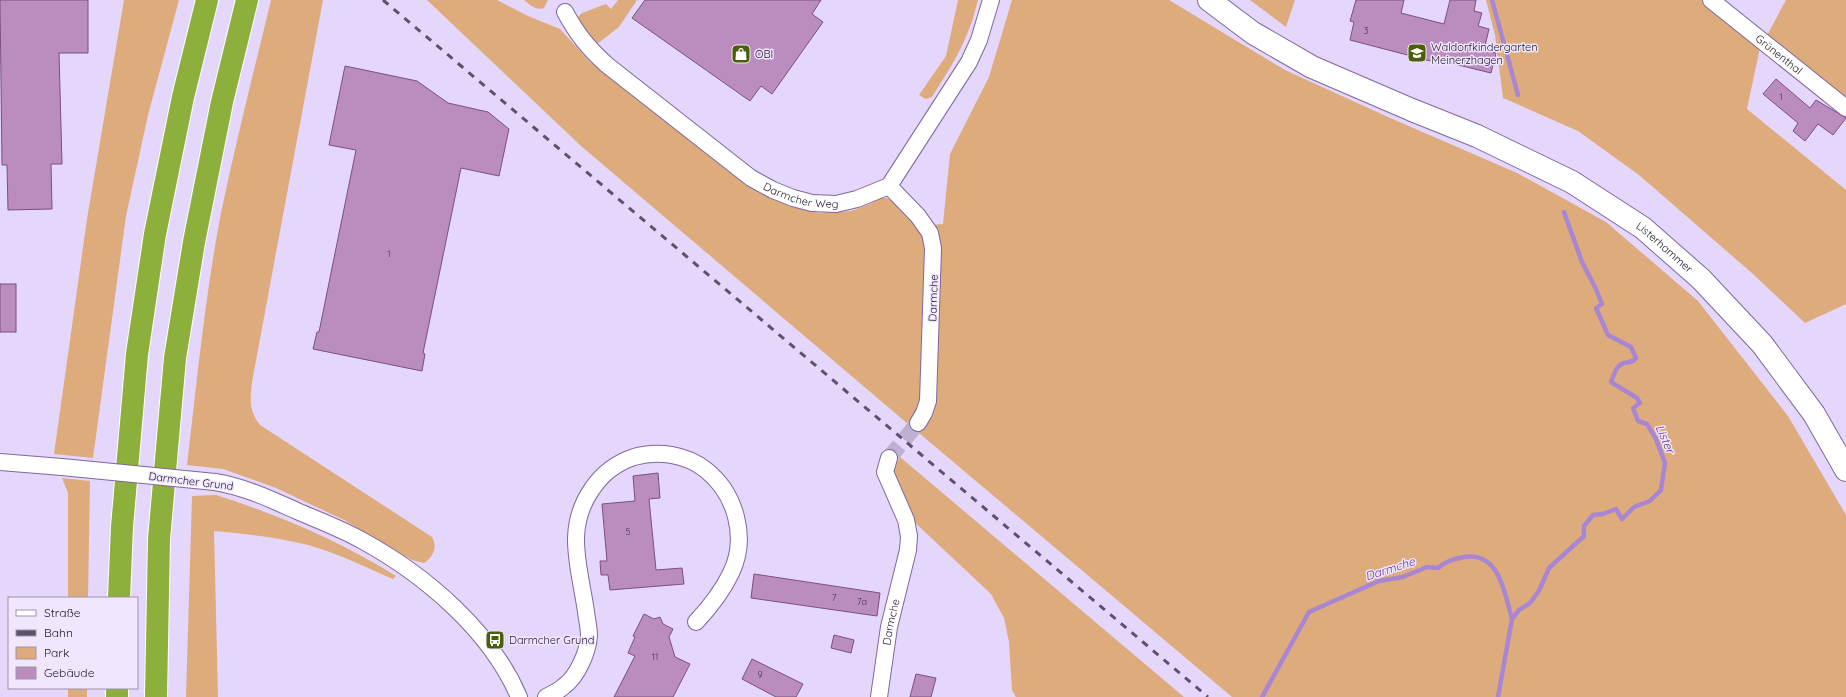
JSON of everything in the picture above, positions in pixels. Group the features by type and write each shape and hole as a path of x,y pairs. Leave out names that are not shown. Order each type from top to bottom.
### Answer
{"highway":[{"path":"118,597 122,527 137,354 157,226 183,97 207,0"},
{"path":"156,697 159,539 175,358 195,234 222,102 247,0"}],"main road":[{"name":"Listerhammer","path":"1209,0 1254,33 1312,67 1477,136 1572,182 1643,228 1701,278 1762,344 1814,414 1846,470"}],"street":[{"path":"889,186 969,62 979,40 991,0"},
{"name":"Grünenthal","path":"1711,0 1846,108"},
{"name":"Darmcher Weg","path":"564,12 576,33 588,48 607,65 733,164 773,190 793,198 812,203 836,204 857,199 889,186"},
{"name":"Darmche","path":"889,186 918,216 930,233 934,248 928,401 924,413 918,423"},
{"path":"546,697 565,686 582,663 589,636 576,548 576,524 584,501 596,483 612,468 625,460 654,453 683,458 706,470 716,480 730,500 738,524 739,549 732,572 716,600 696,622"},
{"name":"Darmche","path":"879,697 889,627 908,550 909,536 906,520 885,472 889,458"},
{"name":"Darmcher Grund","path":"0,462 215,482 245,488 336,528 363,541 394,560 430,586 479,633 505,669 519,697"}],"green space":[{"path":"124,0 179,0 148,115 126,216 93,458 54,454 87,219"},
{"path":"271,0 323,0 252,382 252,410 260,425 432,537 435,544 434,552 424,563 412,560 344,520 276,488 223,469 187,465 215,244 233,159"},
{"path":"427,0 497,0 528,16 560,29 590,62 734,175 763,194 792,207 819,213 851,211 881,198 887,198 894,202 924,233 928,251 923,399 908,424 581,146"},
{"path":"524,0 548,0 544,8 538,9"},
{"path":"618,0 637,0 619,27 598,43 594,41 577,22 578,17 582,13 606,4 611,9"},
{"path":"958,0 978,0 970,28 960,51 947,73 932,97 926,99 919,95 946,56"},
{"path":"1012,0 1169,0 1285,70 1517,173 1606,222 1698,301 1788,416 1846,515 1846,697 1232,697 919,433 932,414 932,225 943,224 950,154 989,77"},
{"path":"1250,0 1295,0 1286,27"},
{"path":"1486,0 1707,0 1761,43 1747,109 1846,190 1846,304 1805,323 1753,274 1639,175 1578,131 1503,98 1495,35"},
{"path":"1786,0 1846,0 1846,102 1765,39"},
{"path":"900,457 1184,697 1016,697 1012,690 1009,642 1004,618 991,594 910,518 892,475 894,466"},
{"path":"62,478 90,481 88,597 68,597 68,493"},
{"path":"216,495 263,511 309,530 353,551 396,576 393,579 340,556 319,548 296,542 214,531 218,697 186,697 192,496"},
{"path":"68,689 87,689 87,697 68,697"}],"building":[{"path":"0,0 88,0 88,53 59,53 62,164 51,164 52,209 8,210 7,165 2,165"},
{"name":"OBI","path":"645,0 821,0 812,14 823,22 772,94 761,86 750,101 632,18"},
{"path":"1356,0 1404,0 1401,13 1444,24 1450,0 1476,0 1474,11 1482,13 1478,26 1489,29 1484,50 1496,53 1491,73 1438,60 1438,63 1350,40 1354,22 1350,21"},
{"path":"345,66 417,81 448,103 488,112 509,129 499,176 461,168 423,353 425,354 422,371 313,349 317,332 319,332 356,150 329,145"},
{"path":"1776,79 1810,108 1816,100 1846,118 1833,135 1818,124 1805,141 1793,131 1798,123 1763,94"},
{"path":"0,284 16,284 16,332 0,332"},
{"path":"658,473 660,498 649,499 656,570 682,568 684,584 610,590 608,575 601,575 600,561 607,561 602,504 635,501 633,476"},
{"path":"754,574 880,593 877,616 751,598"},
{"path":"644,614 654,619 660,617 663,624 673,629 669,637 675,657 690,664 673,697 614,697 635,656 628,653 635,637 633,636"},
{"path":"834,635 854,640 851,653 831,648"},
{"path":"752,659 803,684 796,697 776,697 742,679"},
{"path":"916,674 936,678 931,697 910,697"}],"waterway":[{"name":"Lister","path":"1492,0 1518,95"},
{"name":"Lister","path":"1498,697 1512,619 1519,610 1530,603 1539,591 1549,568 1584,536 1584,526 1593,515 1603,514 1616,509 1622,519 1634,507 1650,501 1661,490 1665,463 1656,439 1647,424 1638,421 1633,408 1640,403 1637,398 1611,382 1621,364 1632,362 1636,358 1631,347 1608,335 1596,308 1602,304 1582,262 1564,212"},
{"name":"Darmche","path":"1262,697 1309,612 1379,581 1403,577 1427,567 1438,568 1447,562 1464,557 1476,557 1486,561 1499,577 1507,598 1512,619"}],"tunnel":[{"path":"889,458 918,423"}],"railway":[{"path":"383,0 1208,697"}],"place":[{"name":"Waldorfkindergarten Meinerzhagen","path":"1417,53"},
{"name":"OBI","path":"741,54"},
{"name":"Darmcher Grund","path":"495,640"}]}
